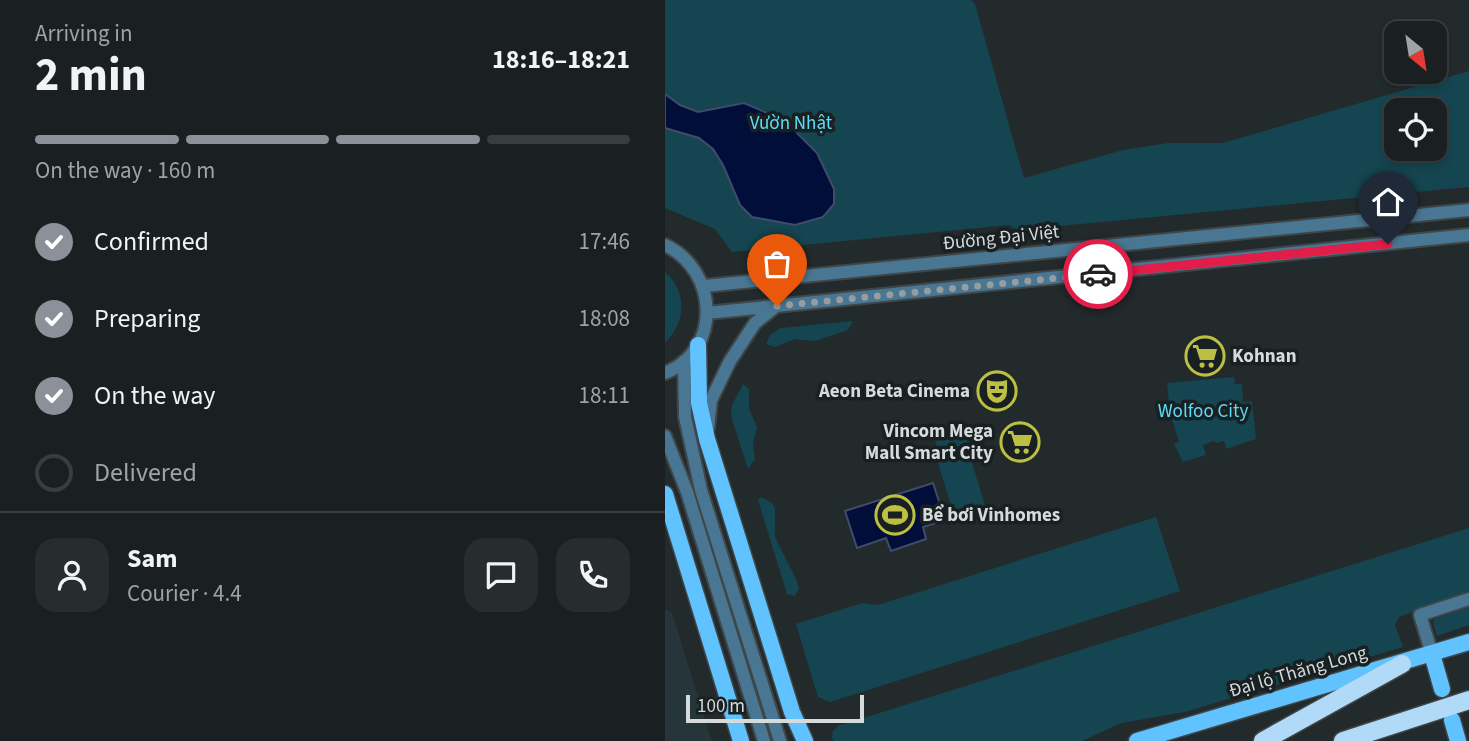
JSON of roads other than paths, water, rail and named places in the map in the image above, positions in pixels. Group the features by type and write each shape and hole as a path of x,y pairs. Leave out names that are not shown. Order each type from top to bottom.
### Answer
{"highway":[{"path":"1263,741 1402,664"},
{"path":"1343,741 1469,700"}],"main road":[{"path":"698,345 699,403 707,439 792,712 804,741"},
{"path":"665,494 741,741"},
{"name":"Đại lộ Thăng Long","path":"1137,741 1469,642"},
{"path":"1432,654 1442,689"},
{"path":"1452,720 1458,741"}],"street":[{"name":"Đường Đại Việt","path":"704,286 1469,210"},
{"path":"707,313 1469,235"},
{"path":"665,245 677,251 693,267 704,286 707,313 698,345 684,361 665,373"},
{"path":"959,262 961,288"},
{"path":"707,439 711,400 730,361 755,323 777,306"},
{"path":"684,361 685,417 701,490 780,741"},
{"path":"665,436 687,492 764,741"},
{"path":"1432,654 1420,615 1469,599"}],"water":[{"path":"665,94 680,105 698,112 744,103 785,121 817,153 834,189 834,204 823,217 795,225 752,217 740,205 713,149 699,138 665,128"},
{"name":"Bể bơi Vinhomes","path":"933,483 945,520 923,527 926,539 891,551 886,538 857,548 845,511"}],"place":[{"name":"Kohnan","path":"1205,356"},
{"name":"Aeon Beta Cinema","path":"997,391"},
{"name":"Vincom Mega Mall Smart City","path":"1020,442"},
{"name":"Bể bơi Vinhomes","path":"895,515"}],"park label":[{"name":"Vườn Nhật","path":"791,123"},
{"name":"Wolfoo City","path":"1203,411"}]}
